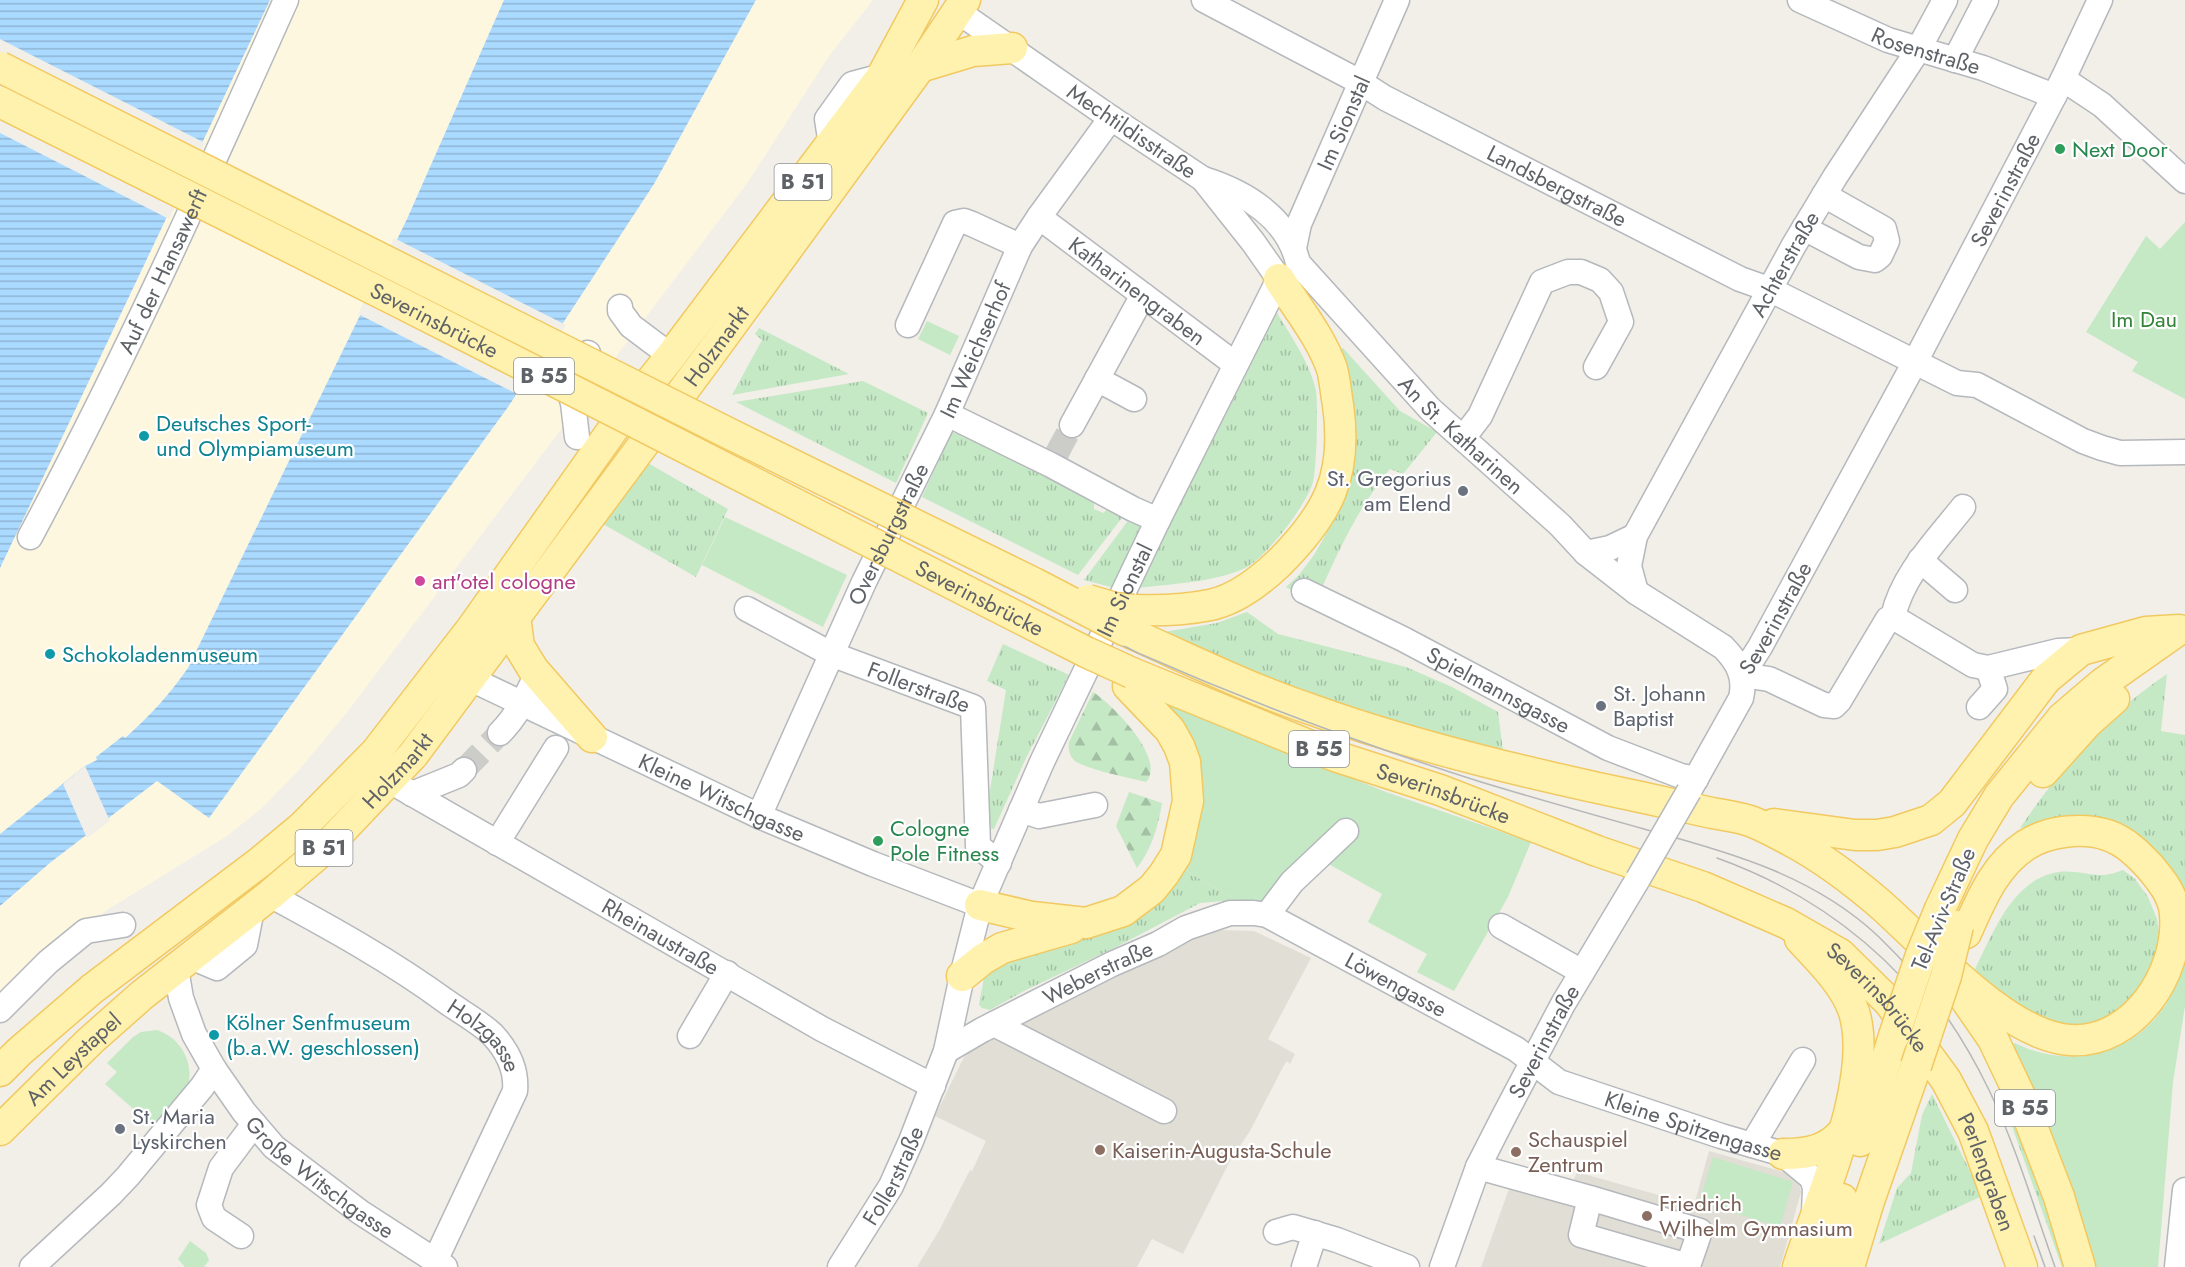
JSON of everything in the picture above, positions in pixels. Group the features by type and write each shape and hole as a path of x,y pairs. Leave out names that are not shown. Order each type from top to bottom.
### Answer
{"main road":[{"name":"Holzmarkt","path":"127,962 260,862 302,827 376,752 443,666 563,502 621,418 831,145 882,75 923,0"},
{"name":"Holzmarkt","path":"149,989 261,902 401,787 413,755 920,67 958,4"},
{"path":"920,67 973,51 1012,48"},
{"name":"Severinsbrücke","path":"0,67 730,434 1034,583 1126,632 1240,682 1309,709 1441,750 1558,780 1749,821 1823,859 1878,902 1943,969"},
{"name":"Severinsbrücke","path":"0,102 392,298 1086,652 1130,680 1335,756 1440,790 1586,847 1703,887 1786,924 1840,954 1889,1002 1946,1080"},
{"path":"1034,583 1115,608 1150,611 1211,605 1238,593 1268,574 1314,525 1334,484 1342,433 1332,371 1322,346 1279,279"},
{"path":"515,617 519,646 537,674 592,737"},
{"path":"2081,650 2146,632 2183,636"},
{"name":"Tel-Aviv-Straße","path":"1849,1267 1869,1201 1916,1066 1955,922 1973,839 1999,796 2062,718 2103,682 2183,636"},
{"name":"B 55","path":"1749,821 1855,835 1877,835 1895,832 1931,820 1952,803 2046,679 2081,650"},
{"path":"962,976 983,959 1002,948 1123,911 1152,889 1176,855 1188,801 1187,778 1179,746 1170,730 1130,680"},
{"path":"1943,969 2004,1013 2034,1030 2063,1039 2091,1039 2121,1027 2137,1015 2164,971 2174,946 2176,930 2175,907 2163,881 2139,855 2125,844 2107,835 2072,831 2038,839 2009,858 1986,889 1955,922"},
{"path":"980,905 1032,917 1086,923"},
{"name":"Tel-Aviv-Straße","path":"1821,1267 1921,955 1955,922"},
{"path":"1786,924 1824,966 1842,991 1853,1012 1858,1039 1857,1076 1843,1132 1832,1171 1798,1267"},
{"name":"Am Leystapel","path":"0,1071 27,1045 127,962"},
{"name":"B 55","path":"1943,969 1993,1039 2010,1072 2036,1133 2080,1267"},
{"name":"Am Leystapel","path":"0,1130 90,1041 149,989"},
{"name":"Perlengraben","path":"1946,1080 1972,1131 2022,1267"},
{"path":"1783,1154 1810,1152 1834,1142 1843,1132"}],"street":[{"name":"Auf der Hansawerft","path":"30,537 105,393 286,0"},
{"name":"Landsbergstraße","path":"1204,0 1360,82 1385,98 1740,279 1771,290 1915,362"},
{"name":"Im Sionstal","path":"1294,248 1299,224 1397,0"},
{"name":"Rosenstraße","path":"1800,0 1888,40 1983,68 2059,87 2102,105 2185,181"},
{"name":"Achterstraße","path":"1636,591 1629,566 1635,536 1804,228 1918,50 1945,0"},
{"path":"1955,60 1986,0"},
{"name":"Severinstraße","path":"1442,1267 1478,1167 1532,1062 1741,698 1742,675 1760,647 1915,362 2059,87 2100,0"},
{"name":"Mechtildisstraße","path":"958,4 1012,48 1203,179 1279,279"},
{"name":"Im Weichserhof","path":"1111,118 1020,246 947,414 1053,460 1129,507 1158,520"},
{"name":"An St. Katharinen","path":"1203,179 1245,196 1266,210 1294,248 1298,263 1430,409 1560,525 1587,553 1636,591 1723,647 1734,658 1742,675"},
{"path":"1804,228 1859,257 1875,260 1880,256 1887,241 1884,229 1824,195"},
{"name":"Katharinengraben","path":"1039,218 1235,364"},
{"path":"908,325 955,223 964,221 1020,246"},
{"path":"1463,438 1480,416 1542,282 1568,272 1581,272 1600,280 1611,292 1621,322 1596,367"},
{"name":"Im Sionstal","path":"980,905 1100,639 1279,279"},
{"path":"1072,425 1143,295"},
{"path":"620,307 631,327 670,356"},
{"path":"577,437 573,403 566,381 588,353"},
{"path":"1915,362 1957,383 1977,385 2083,441 2102,448 2120,453 2185,452"},
{"path":"1097,379 1134,399"},
{"name":"Oversburgstraße","path":"759,816 831,654 947,414"},
{"path":"1893,617 1896,602 1920,560 1963,507"},
{"path":"1587,553 1610,548 1635,536"},
{"path":"1920,560 1955,590"},
{"name":"Spielmannsgasse","path":"1304,591 1403,639 1608,748 1681,776 1693,785"},
{"name":"Follerstraße","path":"747,609 831,654 973,707 978,846 999,863"},
{"path":"1742,675 1769,679 1824,705 1834,706 1888,618 1893,617 1981,666 1995,688 1979,707"},
{"path":"1981,666 2058,651 2081,650"},
{"path":"443,666 471,678"},
{"path":"500,733 522,704 537,674"},
{"name":"Kleine Witschgasse","path":"471,678 759,816 873,864 980,905"},
{"path":"497,843 555,748"},
{"path":"401,787 459,775 464,770"},
{"name":"Rheinaustraße","path":"401,787 822,1029 933,1086"},
{"path":"1021,810 1039,816 1095,805"},
{"path":"1261,914 1346,831"},
{"name":"Holzgasse","path":"261,902 372,951 413,977 491,1034 512,1062 516,1079 515,1091 440,1264"},
{"name":"Follerstraße","path":"840,1267 891,1186 912,1141 946,1051 980,905"},
{"name":"Weberstraße","path":"946,1051 994,1024 1186,928 1230,913 1261,914"},
{"name":"Löwengasse","path":"1261,914 1516,1049 1532,1062"},
{"path":"5,1005 48,962 86,931 123,925"},
{"path":"1501,926 1582,972"},
{"name":"Große Witschgasse","path":"184,963 181,998 194,1034 214,1070 254,1124 274,1147 298,1168 440,1264"},
{"path":"690,1036 727,973"},
{"path":"994,1024 1164,1111"},
{"path":"1752,1145 1803,1060"},
{"name":"Kleine Spitzengasse","path":"1532,1062 1559,1082 1722,1128 1752,1145 1783,1154 1812,1178 1815,1188 1814,1221"},
{"path":"32,1267 128,1176 214,1070"},
{"path":"241,1236 214,1218 209,1204 221,1168 254,1124"},
{"path":"1478,1167 1590,1198"},
{"path":"2177,1267 2185,1191"},
{"path":"1276,1232 1293,1227 1337,1240 1407,1267"},
{"path":"1304,1267 1315,1233"}],"shaded area":[{"path":"270,0 873,0 829,56 748,182 348,711 298,771 262,808 227,836 107,910 41,958 0,998 0,568"},
{"path":"1219,930 1254,931 1311,958 1268,1039 1295,1054 1290,1064 1287,1061 1283,1067 1250,1131 1231,1159 1183,1254 1152,1239 1137,1267 917,1267 940,1229 970,1170 972,1171 986,1141 935,1116 964,1057 1002,1027 1163,951"},
{"name":"Friedrich Wilhelm Gymnasium","path":"1709,1151 1794,1175 1798,1179 1801,1192 1780,1267 1481,1267 1510,1186 1565,1200 1577,1172 1694,1205"}],"green space":[{"name":"Im Dau","path":"2185,222 2185,399 2132,371 2138,362 2086,332 2146,236 2160,249"},
{"path":"1277,313 1305,361 1316,391 1315,463 1313,482 1309,492 1285,529 1264,553 1245,568 1207,579 1138,588"},
{"path":"927,321 959,336 950,355 918,339"},
{"path":"759,328 849,374 732,395 762,340 755,334"},
{"path":"1343,348 1400,411 1437,432 1403,474 1390,469 1379,483 1351,528 1320,592 1293,591 1286,587 1299,575 1314,555 1333,522 1349,480 1334,352"},
{"path":"863,381 928,413 896,483 736,402"},
{"path":"963,430 1094,499 1094,509 1103,513 1109,508 1127,511 1078,575 922,497 952,432 957,434"},
{"path":"646,462 728,509 696,577 596,520"},
{"path":"1133,514 1149,522 1115,588 1084,580"},
{"path":"725,517 847,575 823,627 702,565"},
{"path":"1247,612 1278,634 1406,667 1452,687 1498,712 1503,751 1413,728 1325,700 1152,634 1217,623"},
{"path":"1003,644 1069,675 1026,758 994,829 984,828 1006,690 987,681"},
{"path":"2167,674 2161,731 2185,735 2185,902 2161,862 2035,825 2020,828 2051,785 2086,744 2124,707"},
{"path":"1093,692 1124,720 1143,747 1151,772 1146,782 1087,767 1071,756 1069,742"},
{"path":"1167,703 1386,792 1531,842 1508,897 1454,991 1417,972 1427,954 1368,922 1382,894 1325,862 1274,909 1243,905 1177,865 1194,820 1161,704"},
{"path":"1129,792 1162,803 1154,837 1137,868 1116,826"},
{"path":"1177,865 1243,905 1223,901 1200,903 990,1010 979,1005 985,972"},
{"path":"2123,870 2135,879 2148,897 2157,919 2161,945 2146,992 2103,1024 2063,1030 2002,1001 1975,969 1997,924 2017,896 2043,876 2059,872 2105,875"},
{"path":"2185,951 2185,1006 2173,1082 2158,1267 2089,1267 2009,1046 2015,1043 2044,1053 2072,1057 2099,1053 2124,1043 2146,1027 2164,1007 2178,981"},
{"path":"157,1030 173,1039 184,1052 189,1077 188,1086 155,1128 105,1084 117,1072 107,1063 133,1037 141,1032"},
{"path":"1932,1094 1982,1196 1879,1244 1897,1188 1911,1173 1922,1115"},
{"path":"2010,1097 2068,1267 2062,1267 2003,1101"},
{"path":"1713,1157 1793,1182 1780,1227 1699,1202"},
{"path":"190,1241 206,1253 209,1260 204,1267 185,1267 178,1259"}],"water":[{"path":"0,0 270,0 0,568"},
{"path":"504,0 756,0 654,184 508,407 209,818 157,781 51,862 0,906 0,834 85,766 97,760 96,757 123,736 125,738 159,705 188,668 407,219"}],"pier":[{"path":"0,39 205,143 169,219 0,133"},
{"path":"394,238 566,325 519,395 358,314"},
{"path":"85,766 110,821 87,838 63,784"}],"tunnel":[{"path":"1056,455 1072,425"},
{"path":"464,770 500,733"}],"tram line":[{"path":"0,82 1138,653 1265,706 1394,753 1481,782 1743,858 1801,883 1828,898 1854,916 1896,954 1941,1009 1967,1049 2008,1133 2055,1267"},
{"path":"0,92 636,411"},
{"path":"1717,858 1781,886 1840,923 1892,968 1938,1021"},
{"path":"2034,1236 2045,1267"}],"place":[{"name":"Next Door","path":"2060,149"},
{"name":"Deutsches Sport- und Olympiamuseum","path":"144,436"},
{"name":"St. Gregorius am Elend","path":"1463,491"},
{"name":"art'otel cologne","path":"420,581"},
{"name":"Schokoladenmuseum","path":"50,654"},
{"name":"St. Johann Baptist","path":"1601,706"},
{"name":"Cologne Pole Fitness","path":"878,841"},
{"name":"Kölner Senfmuseum (b.a.W. geschlossen)","path":"214,1035"},
{"name":"St. Maria Lyskirchen","path":"120,1129"},
{"name":"Kaiserin-Augusta-Schule","path":"1100,1150"},
{"name":"Schauspiel Zentrum","path":"1516,1152"},
{"name":"Friedrich Wilhelm Gymnasium","path":"1647,1216"}]}
